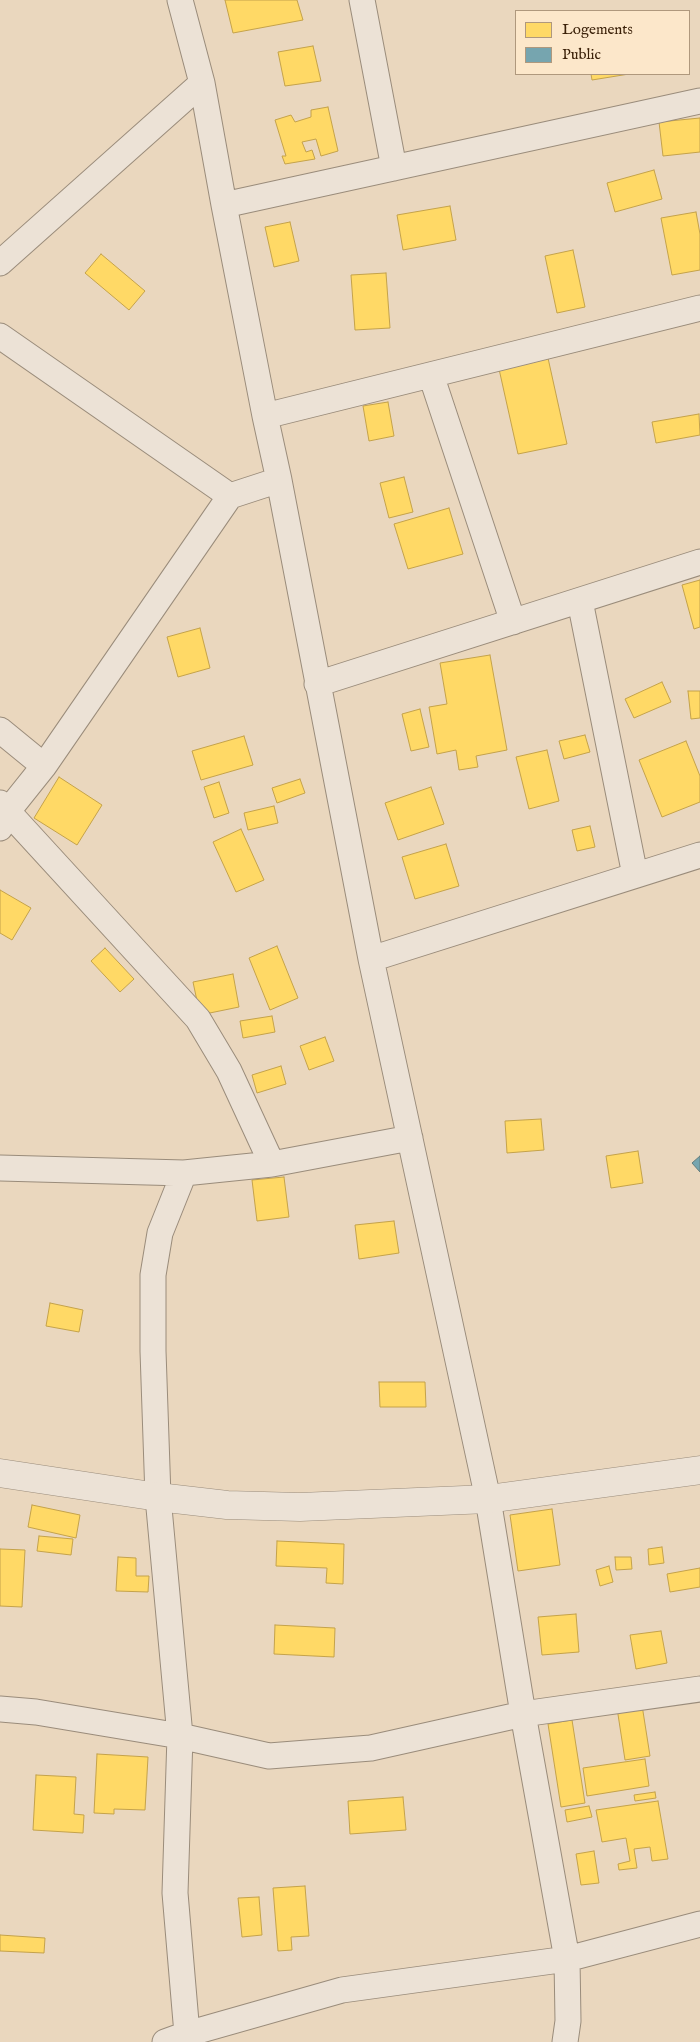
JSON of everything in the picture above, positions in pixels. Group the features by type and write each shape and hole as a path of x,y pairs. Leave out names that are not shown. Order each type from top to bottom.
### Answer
{"street":[{"path":"180,0 202,83 224,205 371,958 488,1499 522,1714 567,1959 568,2021 565,2042"},
{"path":"362,0 394,168"},
{"path":"0,264 202,83"},
{"path":"224,205 700,101"},
{"path":"265,416 700,308"},
{"path":"0,336 230,496"},
{"path":"430,375 513,622"},
{"path":"272,1164 229,1071 198,1019 3,814 44,766 230,496 279,480"},
{"path":"317,684 700,562"},
{"path":"580,601 635,875"},
{"path":"0,730 44,766"},
{"path":"371,958 700,854"},
{"path":"0,1168 184,1173 272,1164 410,1138"},
{"path":"184,1173 160,1233 153,1275 153,1351 158,1497 180,1736 175,1893 179,2039 342,1990 567,1959 700,1924"},
{"path":"0,1473 158,1497 227,1505 300,1507 488,1499 700,1470"},
{"path":"0,1709 36,1712 180,1736 269,1756 371,1748 522,1714 700,1689"}],"building: Logements":[{"path":"225,0 297,0 303,20 233,33"},
{"path":"313,46 321,81 285,86 278,52"},
{"path":"591,75 623,75 592,80"},
{"path":"328,107 338,151 321,156 316,139 302,142 306,152 312,150 315,159 285,164 282,156 286,156 275,120 291,115 295,122 311,117 311,110"},
{"path":"700,118 700,152 663,156 659,122"},
{"path":"654,170 662,199 615,212 607,183"},
{"path":"450,206 456,240 403,250 397,215"},
{"path":"696,212 700,234 700,270 672,275 661,218"},
{"path":"290,222 299,261 274,267 265,227"},
{"path":"573,250 585,307 557,313 545,256"},
{"path":"101,254 145,291 129,310 85,273"},
{"path":"386,273 390,328 355,330 351,275"},
{"path":"548,358 567,444 518,454 499,369"},
{"path":"388,402 394,436 369,441 363,406"},
{"path":"699,414 700,435 656,443 652,422"},
{"path":"404,477 413,512 389,518 380,483"},
{"path":"449,508 463,554 408,569 394,524"},
{"path":"700,580 700,627 694,629 682,585"},
{"path":"200,628 210,668 178,677 167,637"},
{"path":"490,655 507,750 476,756 478,767 459,770 456,750 437,754 429,707 447,704 440,663"},
{"path":"662,682 671,702 634,718 625,699"},
{"path":"688,691 700,691 700,718 691,719"},
{"path":"420,709 429,747 411,751 402,714"},
{"path":"585,735 590,752 564,759 559,741"},
{"path":"244,736 253,765 201,780 192,751"},
{"path":"686,741 700,776 700,802 662,817 639,760"},
{"path":"547,750 559,801 529,809 516,757"},
{"path":"59,777 102,805 77,845 34,818"},
{"path":"300,779 305,793 277,803 272,788"},
{"path":"219,782 229,813 214,818 204,787"},
{"path":"431,787 444,824 398,840 385,803"},
{"path":"274,806 278,823 248,830 244,813"},
{"path":"590,826 595,847 577,851 572,830"},
{"path":"241,829 264,880 236,892 213,842"},
{"path":"446,844 459,886 415,899 402,857"},
{"path":"0,890 31,908 12,940 0,933"},
{"path":"277,946 298,998 270,1010 249,958"},
{"path":"105,948 134,979 120,992 91,961"},
{"path":"233,974 239,1007 200,1015 193,982"},
{"path":"272,1016 275,1032 243,1038 240,1021"},
{"path":"325,1037 334,1061 309,1070 300,1046"},
{"path":"281,1066 286,1084 257,1093 252,1075"},
{"path":"541,1119 544,1150 507,1153 505,1121"},
{"path":"638,1151 643,1183 611,1188 606,1156"},
{"path":"284,1177 289,1217 257,1221 252,1180"},
{"path":"394,1221 399,1253 359,1259 355,1225"},
{"path":"50,1303 83,1310 79,1332 46,1326"},
{"path":"379,1382 425,1382 426,1407 380,1407"},
{"path":"32,1505 80,1515 76,1538 28,1527"},
{"path":"552,1509 560,1565 518,1571 510,1515"},
{"path":"39,1536 73,1539 71,1555 37,1551"},
{"path":"277,1541 344,1544 343,1584 326,1583 327,1568 276,1566"},
{"path":"662,1547 664,1563 649,1565 648,1549"},
{"path":"0,1549 25,1550 22,1607 0,1606"},
{"path":"118,1557 136,1558 136,1576 149,1576 148,1592 116,1591"},
{"path":"615,1557 631,1557 632,1569 616,1570"},
{"path":"609,1566 613,1582 600,1586 596,1570"},
{"path":"700,1568 700,1587 670,1592 667,1574"},
{"path":"576,1614 579,1652 542,1655 538,1617"},
{"path":"275,1625 335,1628 334,1657 274,1654"},
{"path":"661,1631 667,1663 636,1669 630,1635"},
{"path":"642,1705 650,1756 625,1760 617,1708"},
{"path":"572,1720 585,1803 561,1807 548,1724"},
{"path":"97,1754 148,1757 145,1810 114,1809 114,1814 94,1813"},
{"path":"645,1759 649,1786 587,1796 583,1768"},
{"path":"36,1775 76,1777 74,1814 84,1815 83,1833 33,1830"},
{"path":"655,1792 656,1798 635,1801 634,1795"},
{"path":"403,1797 406,1830 350,1834 348,1801"},
{"path":"658,1801 668,1859 652,1861 650,1847 634,1849 637,1868 619,1870 618,1864 630,1861 626,1838 602,1842 596,1810"},
{"path":"589,1806 592,1817 567,1822 565,1810"},
{"path":"594,1851 599,1883 581,1885 576,1854"},
{"path":"305,1886 309,1936 291,1937 292,1950 278,1951 273,1888"},
{"path":"259,1897 262,1935 242,1937 238,1898"},
{"path":"0,1935 45,1938 44,1953 0,1951"}],"building: Public":[{"path":"700,1156 700,1172 692,1163"}]}
